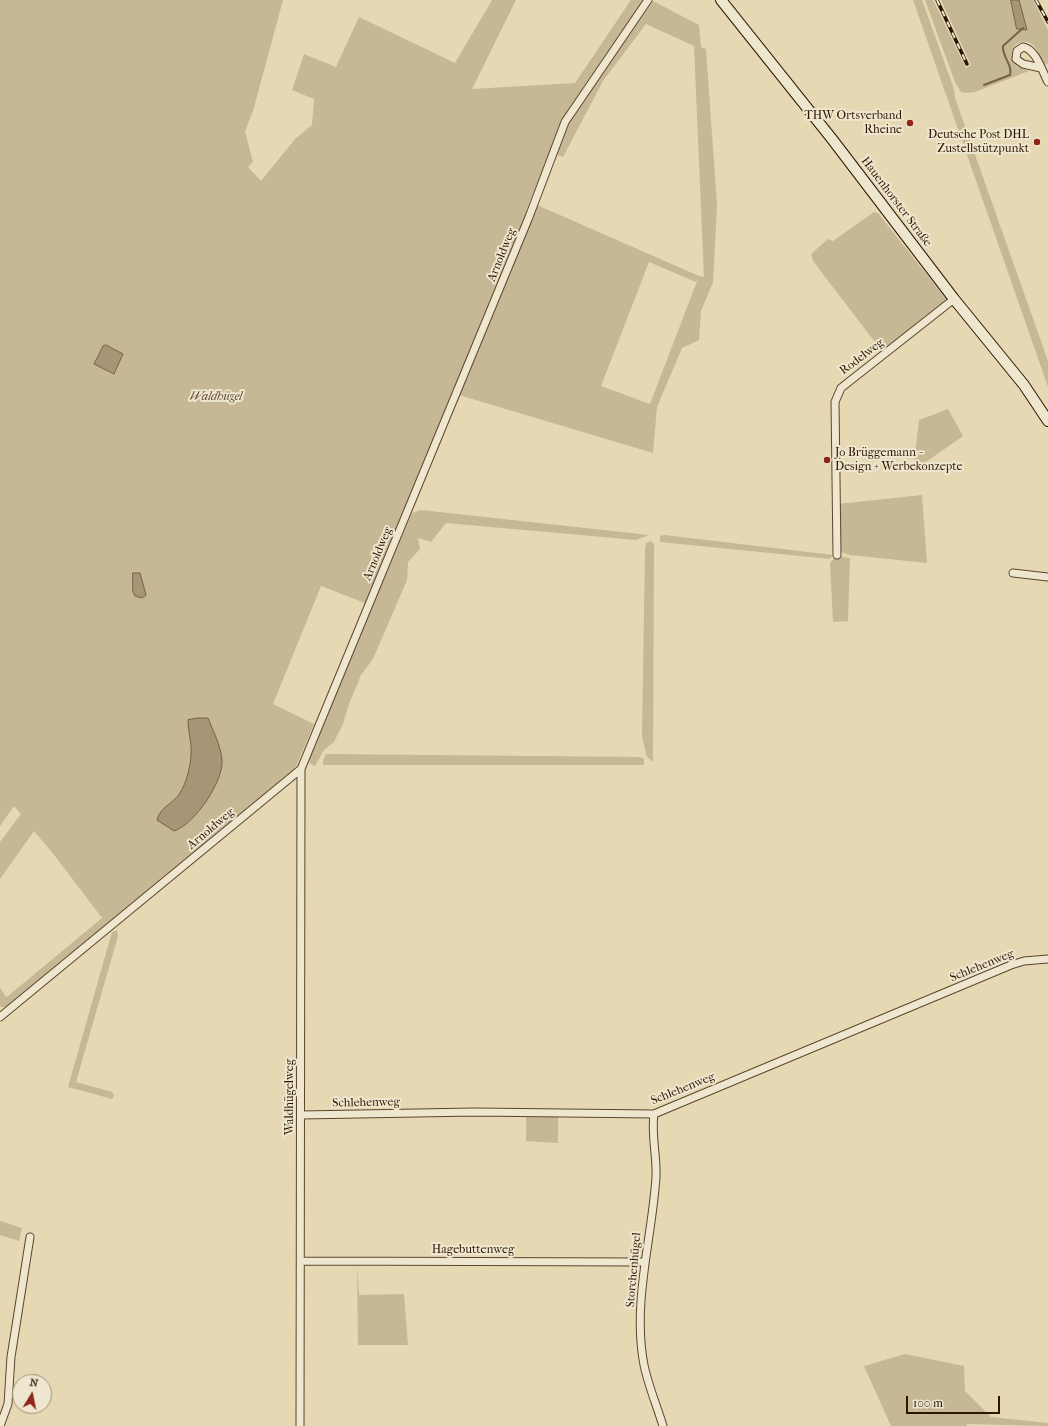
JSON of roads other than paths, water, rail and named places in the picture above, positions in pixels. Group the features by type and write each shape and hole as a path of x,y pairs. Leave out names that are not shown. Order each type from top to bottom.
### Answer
{"street":[{"name":"Arnoldweg","path":"0,1017 301,769 520,239 565,122 648,0"},
{"name":"Hauenhorster Straße","path":"721,0 837,145 954,299 1024,385 1048,421"},
{"path":"1041,68 1048,82"},
{"name":"Rodelweg","path":"837,555 835,402 841,388 954,299"},
{"path":"1014,572 1048,577"},
{"name":"Waldhügelweg","path":"300,1426 301,769"},
{"name":"Schlehenweg","path":"301,1115 475,1112 654,1114 1011,965 1024,961 1048,959"},
{"name":"Storchenhügel","path":"654,1114 653,1124 656,1176 645,1262 641,1345 644,1366 663,1426"},
{"path":"0,1426 8,1404 11,1357 30,1237"},
{"name":"Hagebuttenweg","path":"301,1261 645,1262"}],"waterway":[{"path":"984,85 1010,75 1011,71 1004,54 1003,46 1023,28"}],"railway":[{"path":"937,0 967,64"},
{"path":"1036,0 1048,22"}],"place":[{"name":"THW Ortsverband Rheine","path":"910,123"},
{"name":"Deutsche Post DHL Zustellstützpunkt","path":"1037,142"},
{"name":"Jo Brüggemann - Design + Werbekonzepte","path":"827,460"}],"park label":[{"name":"Waldhügel","path":"216,397"}]}
